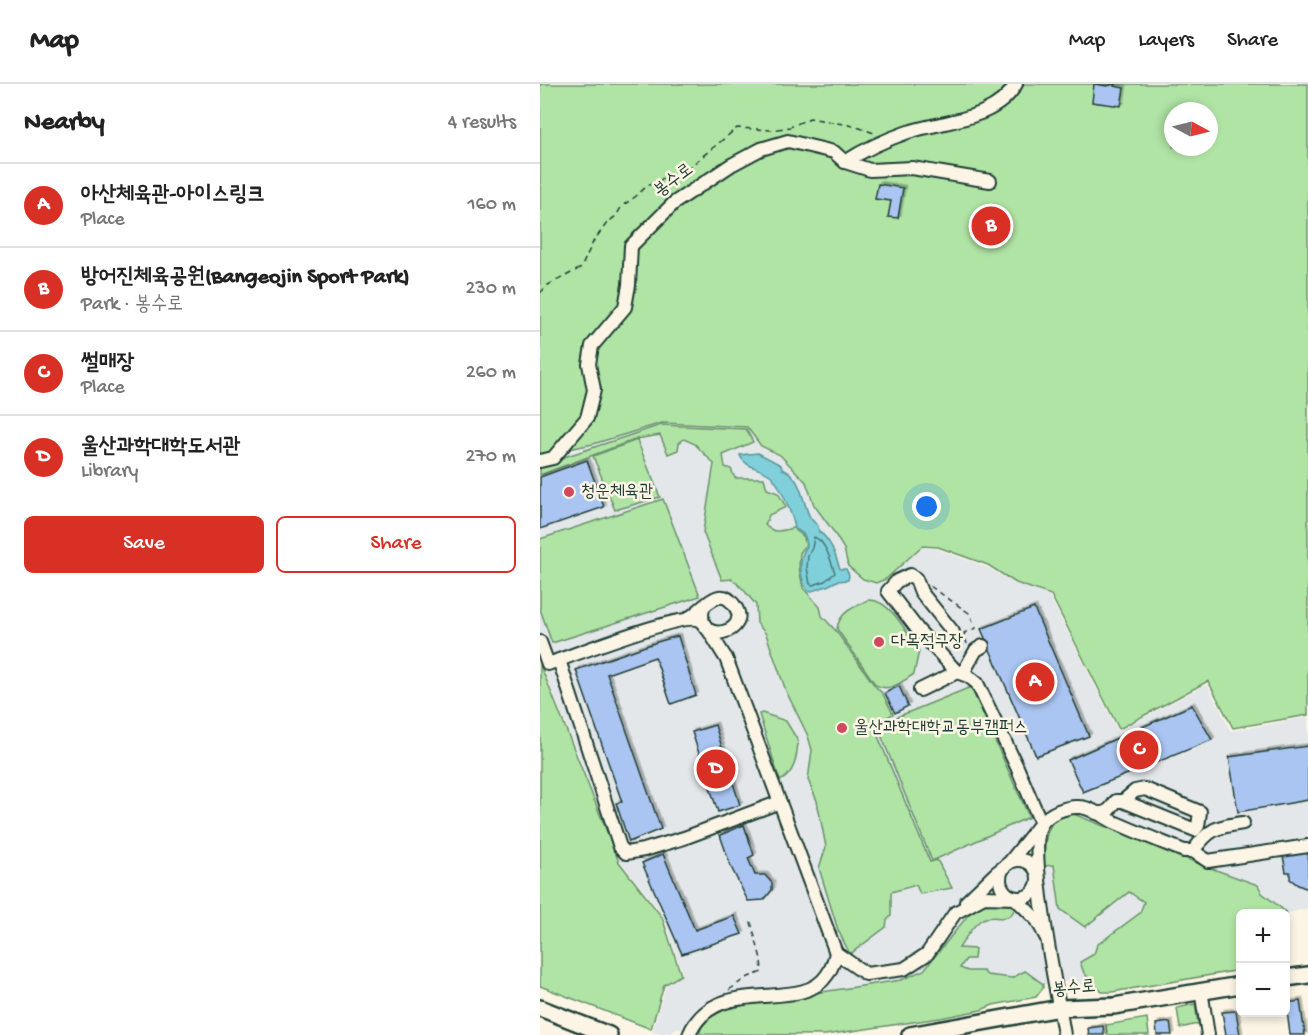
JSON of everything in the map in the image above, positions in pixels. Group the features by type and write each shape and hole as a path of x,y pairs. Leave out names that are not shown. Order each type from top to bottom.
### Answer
{"main road":[{"path":"1290,977 1308,975"},
{"name":"봉수로","path":"910,1035 949,1032 1060,1008 1114,1006 1236,986"},
{"path":"540,1008 609,1035"}],"street":[{"path":"845,162 867,148 910,132 964,119 986,111 1006,99 1016,84"},
{"name":"봉수로","path":"540,462 553,458 587,418 594,390 589,364 592,346 625,307 629,285 631,246 674,203 731,165 761,149 788,141 834,152 845,162 870,170 912,168 990,181"},
{"path":"959,632 921,592 916,579 910,575 897,581 888,591 918,630 960,673 976,683 1013,758 1041,823 1037,837 1039,877 1046,937 1064,1035"},
{"path":"540,642 548,664 648,629 688,618 703,608 711,599 717,597 729,599 738,613 738,619 727,643 726,658"},
{"path":"703,608 705,626 726,658 836,953 866,974 904,969 927,954 955,913 1009,863 1015,860 1028,862 1037,871 1039,877 1036,890 1026,898 984,897 955,913"},
{"path":"688,618 698,620 716,633 727,632 732,628"},
{"path":"920,690 960,673 976,650 983,646"},
{"path":"559,660 620,847 626,853 684,838 780,802"},
{"path":"1094,813 1104,813 1110,810 1116,801 1123,801 1195,830 1198,826 1200,812 1145,789 1135,791 1123,801"},
{"path":"1046,937 1037,920 1015,898 1004,891 1000,879 1004,867 1041,823 1056,812 1080,806 1184,851 1194,851 1209,861 1308,846"},
{"path":"1194,851 1207,834 1215,828 1243,823"},
{"path":"689,1035 693,1025 704,1012 716,1004 814,987 826,977 836,953"},
{"path":"1201,990 1208,1035"}],"path":[{"path":"916,579 927,583 969,613 976,628 959,632"},
{"path":"729,1001 729,990 734,985 762,972 761,959 751,922"}],"shaded area":[{"name":"울산과학대학교동부캠퍼스","path":"662,424 747,428 761,447 779,456 795,469 806,483 813,505 833,531 848,566 862,580 876,584 887,580 922,547 937,549 987,567 1016,584 1049,595 1118,731 1207,684 1231,731 1308,717 1308,908 1290,913 1290,909 1236,909 1236,971 1112,992 1085,988 1072,981 1043,984 1043,988 1036,997 993,1005 981,1010 825,1035 701,1035 677,1028 670,1034 652,1033 666,985 683,975 663,916 620,861 540,660 540,460"}],"green space":[{"path":"540,84 1308,84 1308,715 1233,728 1208,681 1119,729 1051,595 1016,583 988,565 938,547 922,546 886,579 876,583 863,579 848,566 844,549 814,505 806,482 780,455 761,446 747,427 662,423 593,444 540,455"},
{"path":"661,425 746,429 753,442 723,455 725,467 731,469 735,478 764,478 767,489 778,493 786,507 769,515 765,525 775,531 793,528 804,537 805,546 800,553 799,568 803,588 820,607 822,616 883,694 893,714 873,724 930,862 937,860 952,888 920,894 916,885 891,892 891,916 887,920 886,927 850,954 838,930 819,868 826,847 817,801 808,780 812,750 808,736 786,691 766,634 757,623 756,605 732,579 722,580 703,532 714,464 695,444 684,439 679,443 678,450 668,454 660,435 636,439 540,475 540,465"},
{"path":"637,440 660,497 615,510 593,456"},
{"path":"663,499 700,596 552,643 540,609 540,539"},
{"name":"다목적구장","path":"868,600 876,601 891,611 919,651 914,674 890,687 880,687 875,684 837,629 844,614"},
{"path":"540,664 619,862 662,917 681,975 664,985 651,1029 540,986"},
{"path":"971,687 1029,817 932,861 877,725"},
{"path":"759,714 786,721 798,741 792,769 780,781"},
{"path":"1071,813 1258,885 1262,893 1282,909 1236,909 1236,971 1102,992 1084,973 1080,962 1094,954 1097,945 1140,913 1144,902 1129,892 1085,927 1060,909 1054,865 1044,866 1047,834 1058,817"},
{"path":"982,905 1010,905 1015,908 1004,918 986,918 974,926 959,948 975,949 974,959 966,959 960,968 1012,978 1025,971 1043,984 1043,988 1036,997 940,1018 825,1035 700,1034 701,1028 709,1018 724,1010 756,1002 901,980 924,970 969,914"},
{"path":"1195,1004 1198,1024 1180,1028 1177,1008"},
{"path":"1147,1018 1149,1035 1107,1035 1106,1025"}],"water":[{"path":"758,453 781,465 782,469 797,482 810,516 818,526 819,532 830,544 840,569 846,569 849,575 848,580 837,581 809,592 803,581 801,569 802,557 807,546 805,537 795,529 786,501 774,479 745,462 740,455"}],"building":[{"path":"1094,84 1107,86 1115,84 1114,86 1124,88 1121,106 1092,102"},
{"path":"878,184 903,188 898,218 888,217 891,201 875,199"},
{"name":"청운체육관","path":"587,460 604,507 540,529 540,477"},
{"path":"1034,608 1089,736 1036,756 981,629"},
{"path":"678,636 696,695 671,704 655,657 607,674 661,829 629,842 616,803 622,802 576,670"},
{"path":"899,686 908,706 895,713 885,693"},
{"path":"1192,705 1212,740 1083,792 1068,760"},
{"path":"715,725 740,805 718,812 692,732"},
{"path":"1308,746 1308,800 1238,812 1229,757"},
{"path":"744,825 754,855 748,858 755,875 765,875 772,883 772,890 764,900 748,901 731,867 720,835"},
{"path":"1308,851 1308,889 1290,879 1290,872 1286,872 1283,856"},
{"path":"663,854 695,930 734,916 742,934 682,954 642,863"},
{"path":"1300,1001 1305,1035 1290,1035 1288,1017 1290,1017 1290,1002"},
{"path":"1236,1011 1240,1035 1226,1035 1222,1012"},
{"path":"1170,1022 1172,1035 1157,1035 1156,1024"},
{"path":"1103,1026 1104,1035 1089,1035 1088,1028"}],"place":[{"name":"방어진체육공원(Bangeojin Sport Park)","path":"991,226"},
{"name":"청운체육관","path":"569,492"},
{"name":"다목적구장","path":"879,642"},
{"name":"아산체육관-아이스링크","path":"1035,682"},
{"name":"울산과학대학교동부캠퍼스","path":"842,728"},
{"name":"썰매장","path":"1139,750"},
{"name":"울산과학대학도서관","path":"716,769"}]}
